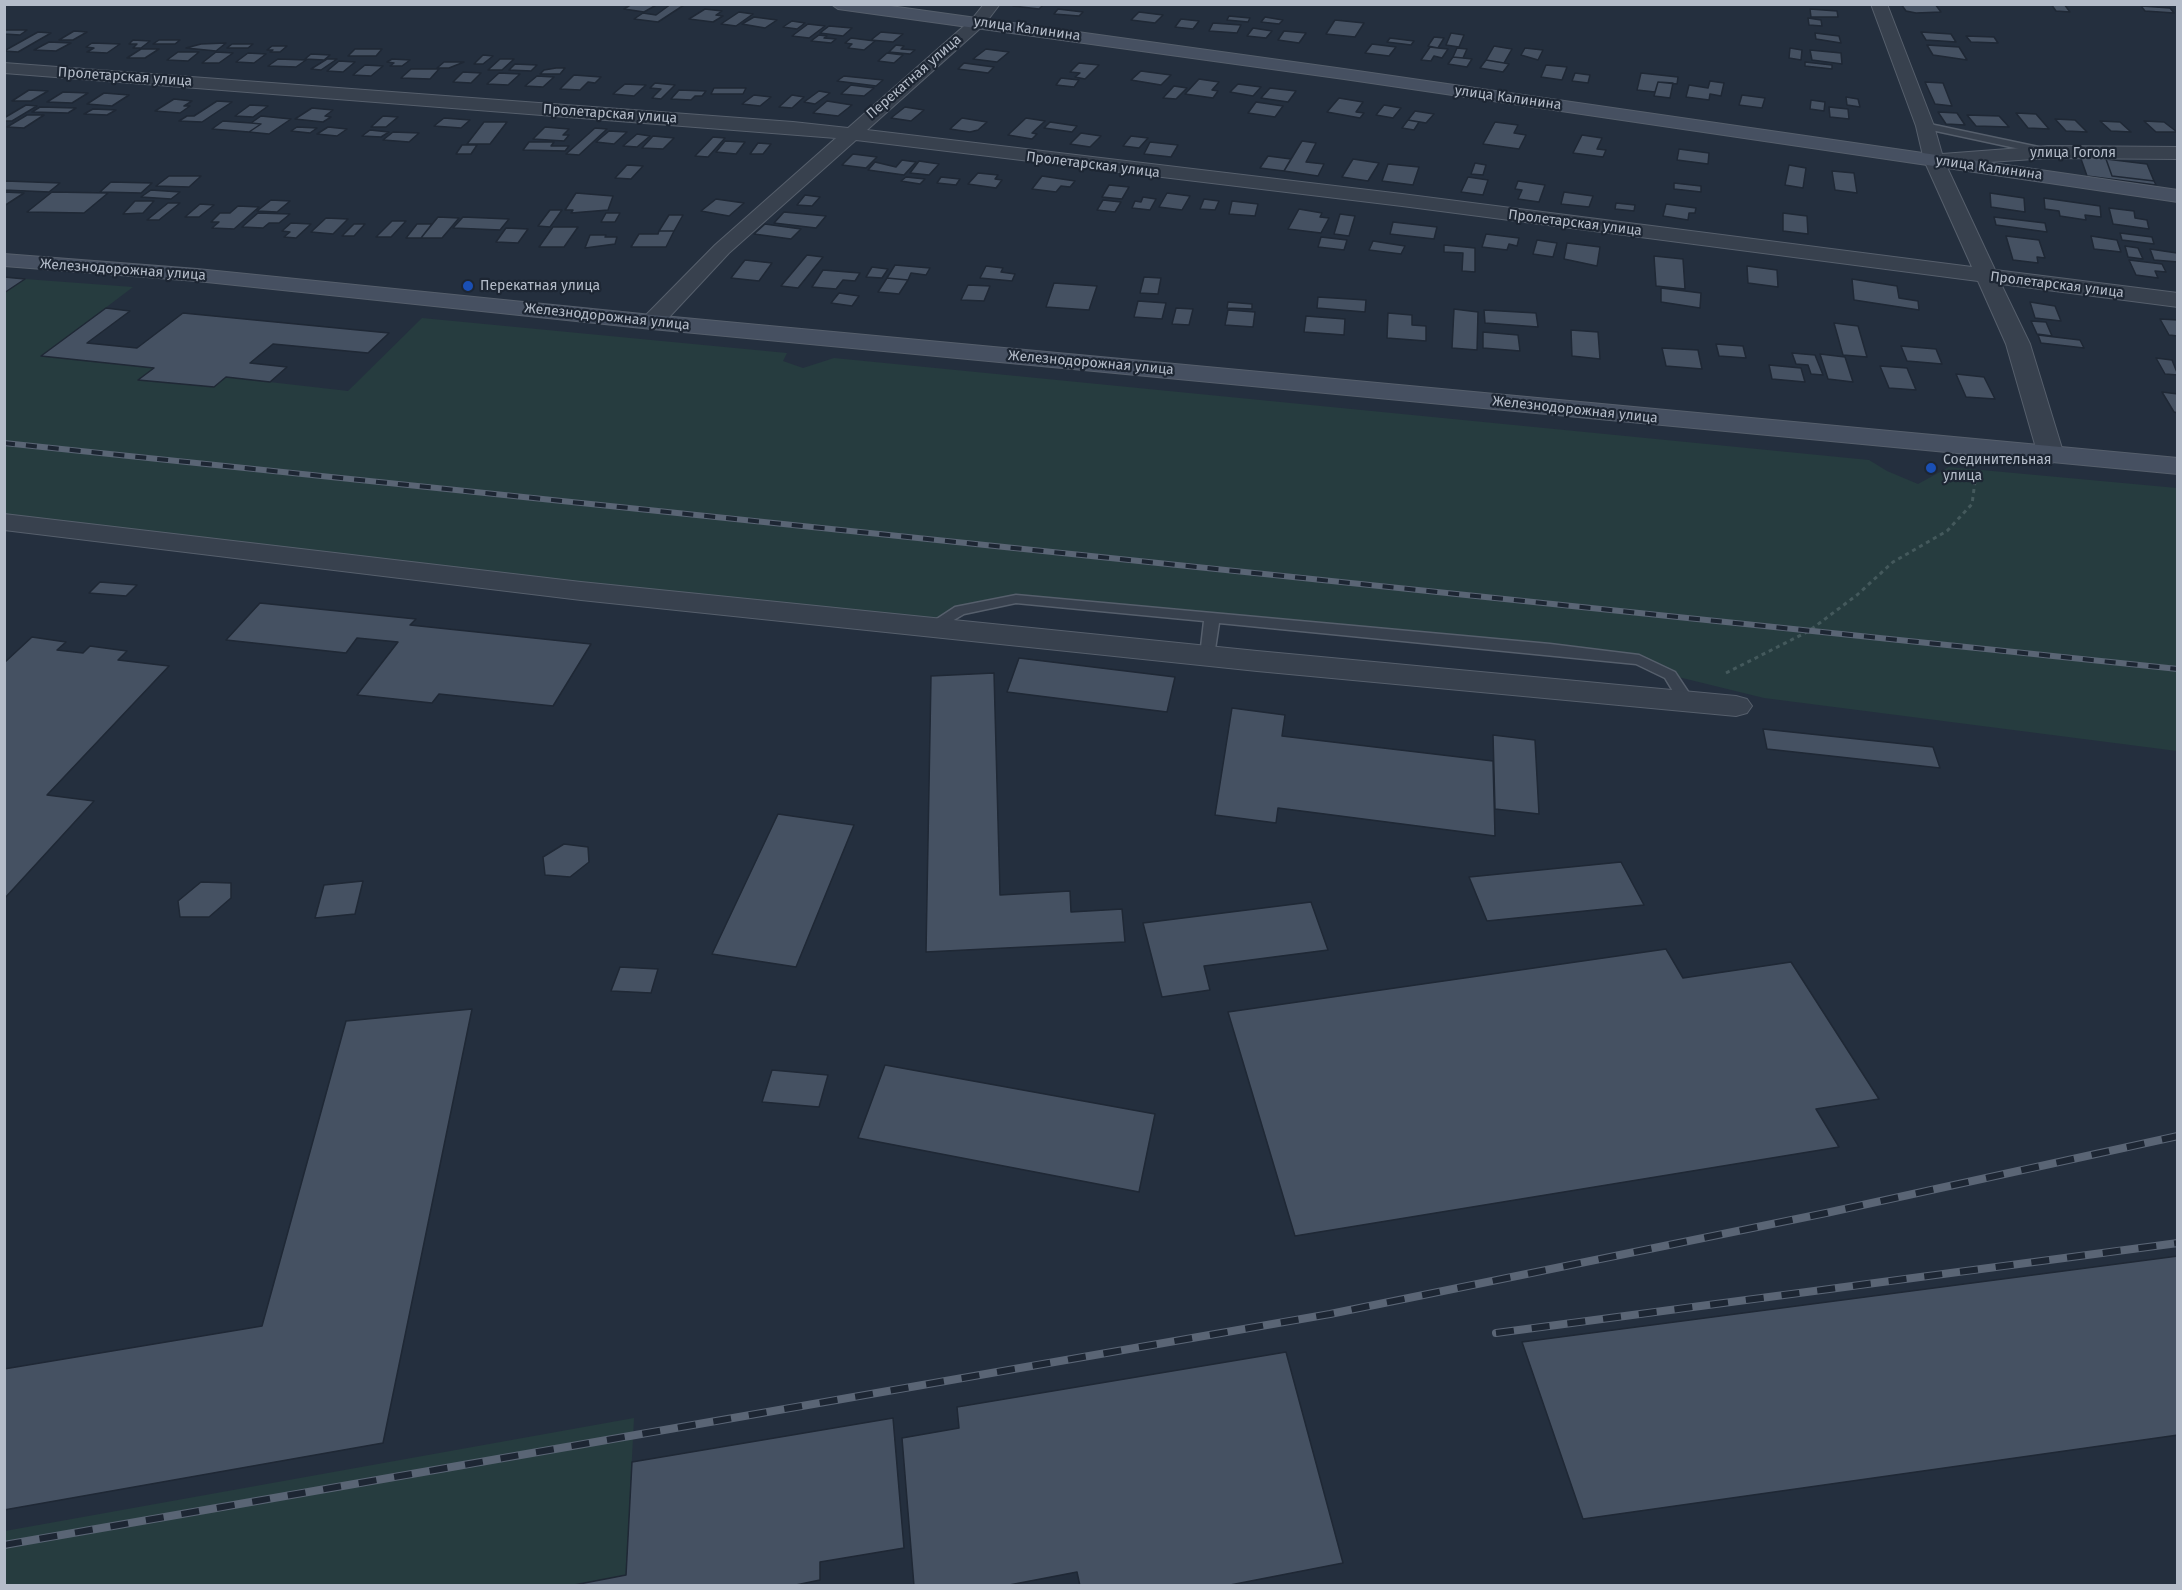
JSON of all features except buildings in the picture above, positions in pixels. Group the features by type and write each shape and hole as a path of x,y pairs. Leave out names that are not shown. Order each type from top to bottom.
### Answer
{"street":[{"name":"улица Калинина","path":"838,4 978,22 2178,196"},
{"name":"Перекатная улица","path":"652,322 722,249 978,22 993,4"},
{"path":"1879,4 1925,126 1934,160 2018,344 2051,454"},
{"name":"Пролетарская улица","path":"4,68 793,127 1402,200 2178,300"},
{"name":"улица Гоголя","path":"1934,160 2048,152 2178,153"},
{"name":"Железнодорожная улица","path":"4,260 219,278 652,322 2178,466"},
{"path":"5,523 581,591 1207,656 1684,697 1736,706"}],"lane":[{"path":"1925,126 2048,152"},
{"path":"1974,135 1995,154"},
{"path":"930,627 960,610 1016,599 1212,617 1539,648 1639,660 1670,675 1684,697"},
{"path":"1207,656 1212,617"}],"path":[{"path":"1684,697 1809,630 1857,595 1893,562 1947,531 1972,504 1980,448"}],"green space":[{"path":"25,279 133,287 42,356 154,368 139,380 214,387 226,377 348,391 422,318 787,353 783,361 803,368 834,358 1869,460 1887,471 1918,484 1949,467 2177,488 2177,751 1764,698 1670,675 1639,660 1016,599 960,610 930,628 5,522 4,293"},
{"path":"634,1418 626,1575 569,1586 5,1586 5,1531"}],"railway":[{"path":"4,443 2178,669"},
{"path":"4,1545 1330,1314 1826,1213 2178,1136"},
{"path":"1496,1333 2178,1243"}],"place":[{"name":"Перекатная улица","path":"468,286"},
{"name":"Соединительная улица","path":"1931,468"}]}
